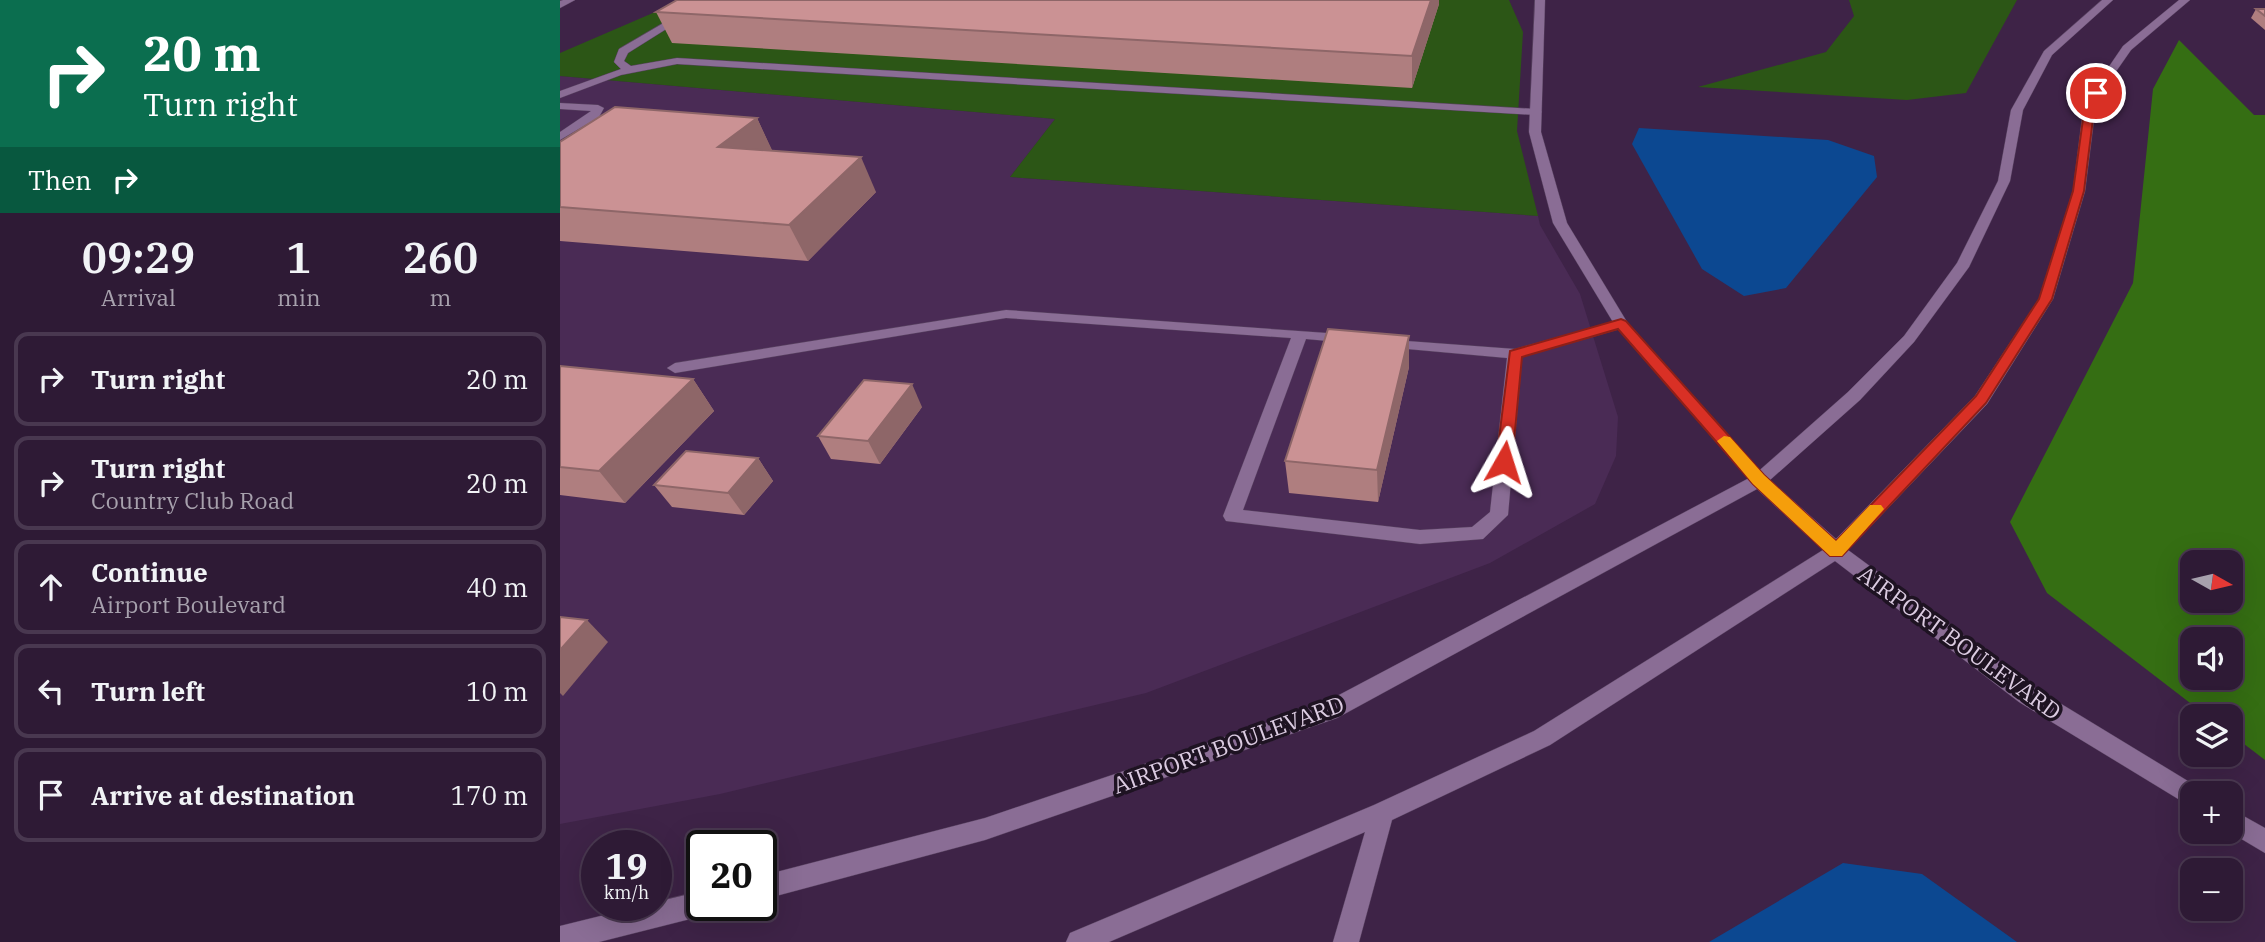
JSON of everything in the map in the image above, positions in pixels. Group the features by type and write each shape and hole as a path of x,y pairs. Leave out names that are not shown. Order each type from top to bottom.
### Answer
{"main road":[{"path":"560,5 569,0"},
{"path":"1540,0 1535,132 1560,223 1621,324 1759,480 1854,396 1909,339 1964,264 2004,181 2017,110 2048,53 2108,0"},
{"path":"1079,942 1382,813 1542,738 1836,551 1981,400 2046,299 2079,191 2088,119 2096,93 2127,48 2185,0"},
{"path":"627,68 618,62 622,51 691,10"},
{"path":"560,95 583,83 627,68 677,61 1536,112"},
{"path":"560,106 598,108 596,115 560,137"},
{"path":"675,368 1006,314 1300,334 1515,355 1621,324"},
{"path":"1300,334 1232,516 1420,537 1476,534 1499,515 1515,355"},
{"name":"AIRPORT BOULEVARD","path":"777,884 985,829 1329,711 1759,480 1836,551 2027,695 2180,789"},
{"path":"1346,942 1382,813"},
{"path":"2243,827 2265,841"},
{"path":"560,939 686,907"}],"shaded area":[{"path":"560,76 1055,119 1010,177 1538,216 1540,225 1580,294 1618,417 1616,456 1595,504 1490,563 1146,693 720,794 560,824"}],"green space":[{"path":"683,0 1509,0 1523,32 1517,131 1538,216 1010,177 1055,119 560,76 560,53"},
{"path":"1849,0 2017,0 1966,93 1907,100 1698,87 1826,52 1854,16"},
{"path":"2179,40 2254,115 2265,115 2265,760 2243,743 2243,704 2191,704 2047,593 2010,522 2133,283 2153,89"}],"water":[{"path":"1639,128 1828,140 1874,156 1877,177 1786,288 1744,296 1702,269 1632,144"},
{"path":"1843,863 1922,874 2017,942 1709,942"}],"building":[{"path":"677,0 1431,0 1412,56 656,12"},
{"path":"2256,9 2265,9 2265,16"},
{"path":"615,107 757,118 718,147 861,157 789,225 560,207 560,142"},
{"path":"1328,329 1409,336 1377,470 1285,461"},
{"path":"560,366 693,379 599,471 560,467"},
{"path":"864,380 912,384 868,441 818,436"},
{"path":"686,451 758,458 728,493 654,485"},
{"path":"560,617 587,620 560,650"}],"slow traffic":[{"path":"1724,441 1759,480 1836,551 1875,509"}],"route":[{"path":"1504,462 1515,355 1621,324 1759,480 1836,551 1981,400 2046,299 2079,191 2088,119 2096,93"}]}
